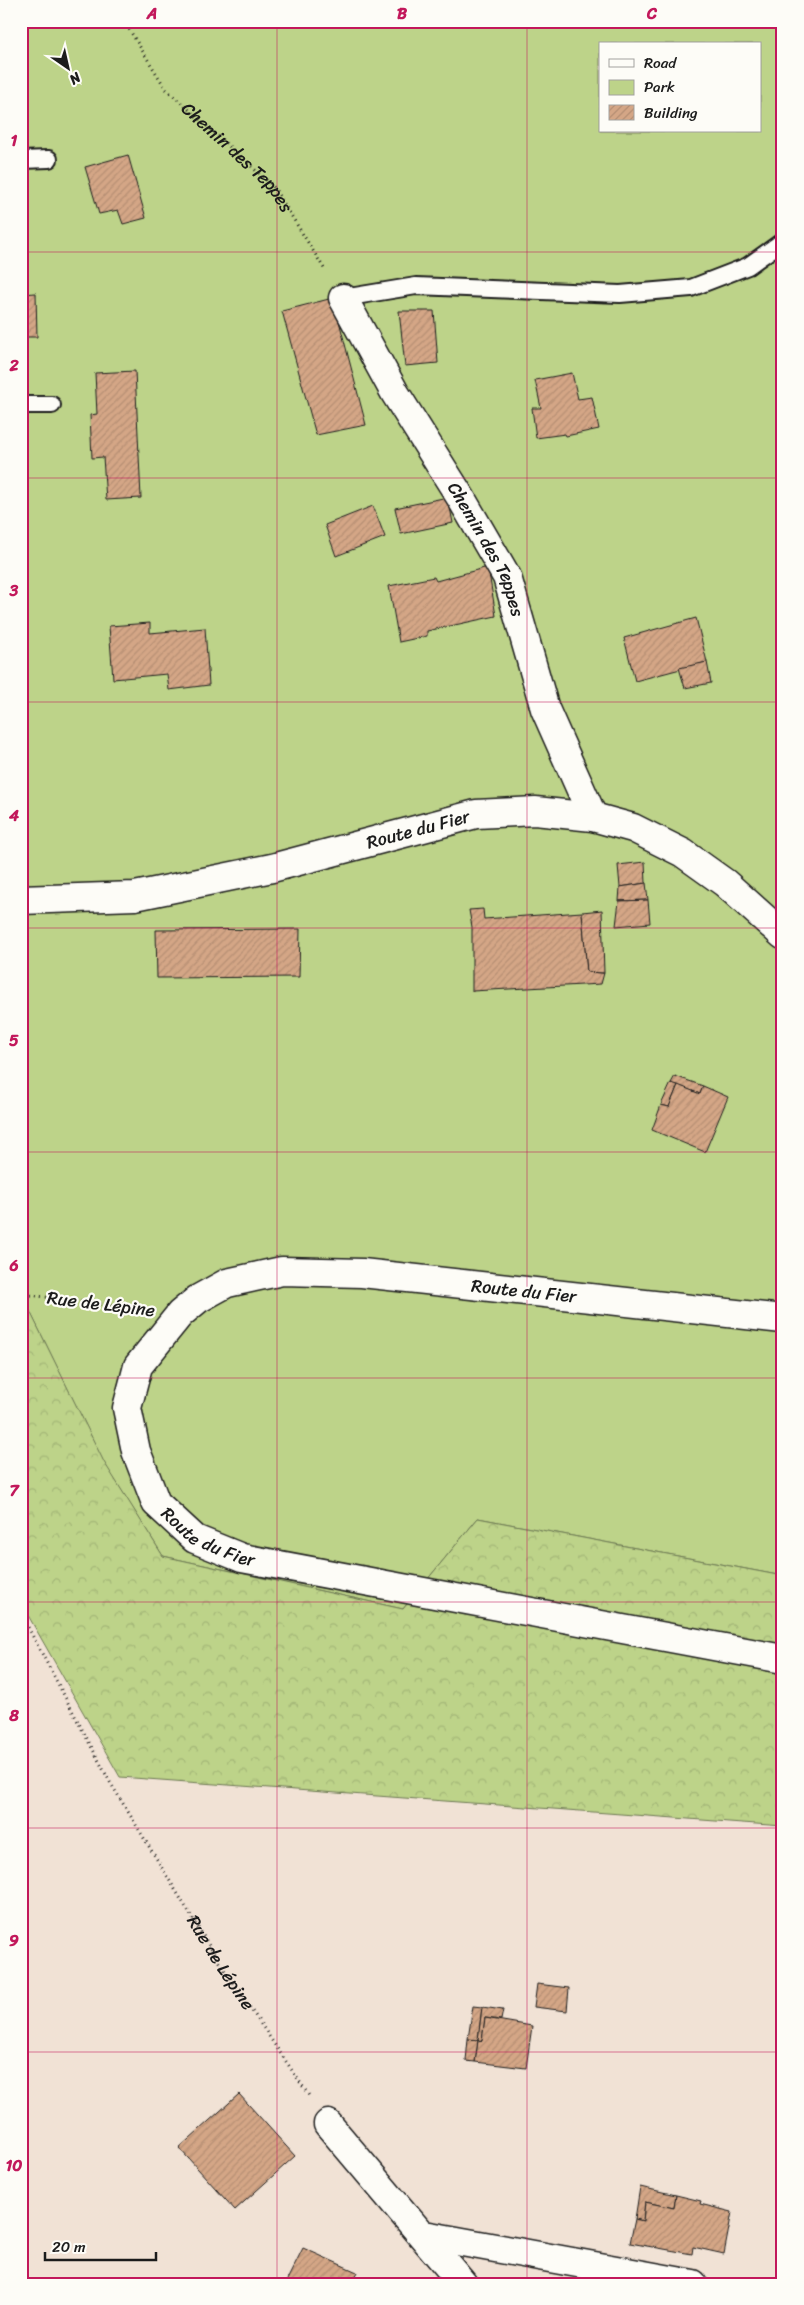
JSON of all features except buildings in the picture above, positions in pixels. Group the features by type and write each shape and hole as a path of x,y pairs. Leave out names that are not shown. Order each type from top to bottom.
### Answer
{"main road":[{"name":"Chemin des Teppes","path":"343,298 395,393 461,498 507,577 545,709 593,817"},
{"name":"Route du Fier","path":"21,900 135,896 272,868 476,814 535,811 593,817 633,828 683,853 724,883 783,935"},
{"name":"Route du Fier","path":"783,1319 362,1272 282,1271 227,1283 198,1298 180,1314 138,1366 127,1408 136,1451 156,1503 195,1539 242,1558 783,1659"},
{"path":"328,2124 424,2235 463,2284"},
{"path":"424,2235 693,2284"}],"lane":[{"path":"21,160 49,158"},
{"path":"343,298 416,286 620,294 691,288 748,266 783,241"},
{"path":"21,406 52,404"}],"path":[{"name":"Chemin des Teppes","path":"124,21 166,89 273,186 343,298"},
{"name":"Rue de Lépine","path":"21,1294 180,1314"},
{"name":"Rue de Lépine","path":"21,1614 110,1782 219,1962 328,2124"}],"green space":[{"path":"21,21 783,21 783,1576 478,1518 403,1609 163,1556 104,1463 21,1293"},
{"path":"21,1293 104,1462 163,1556 403,1609 478,1518 783,1576 783,1826 120,1777 21,1603"}]}
